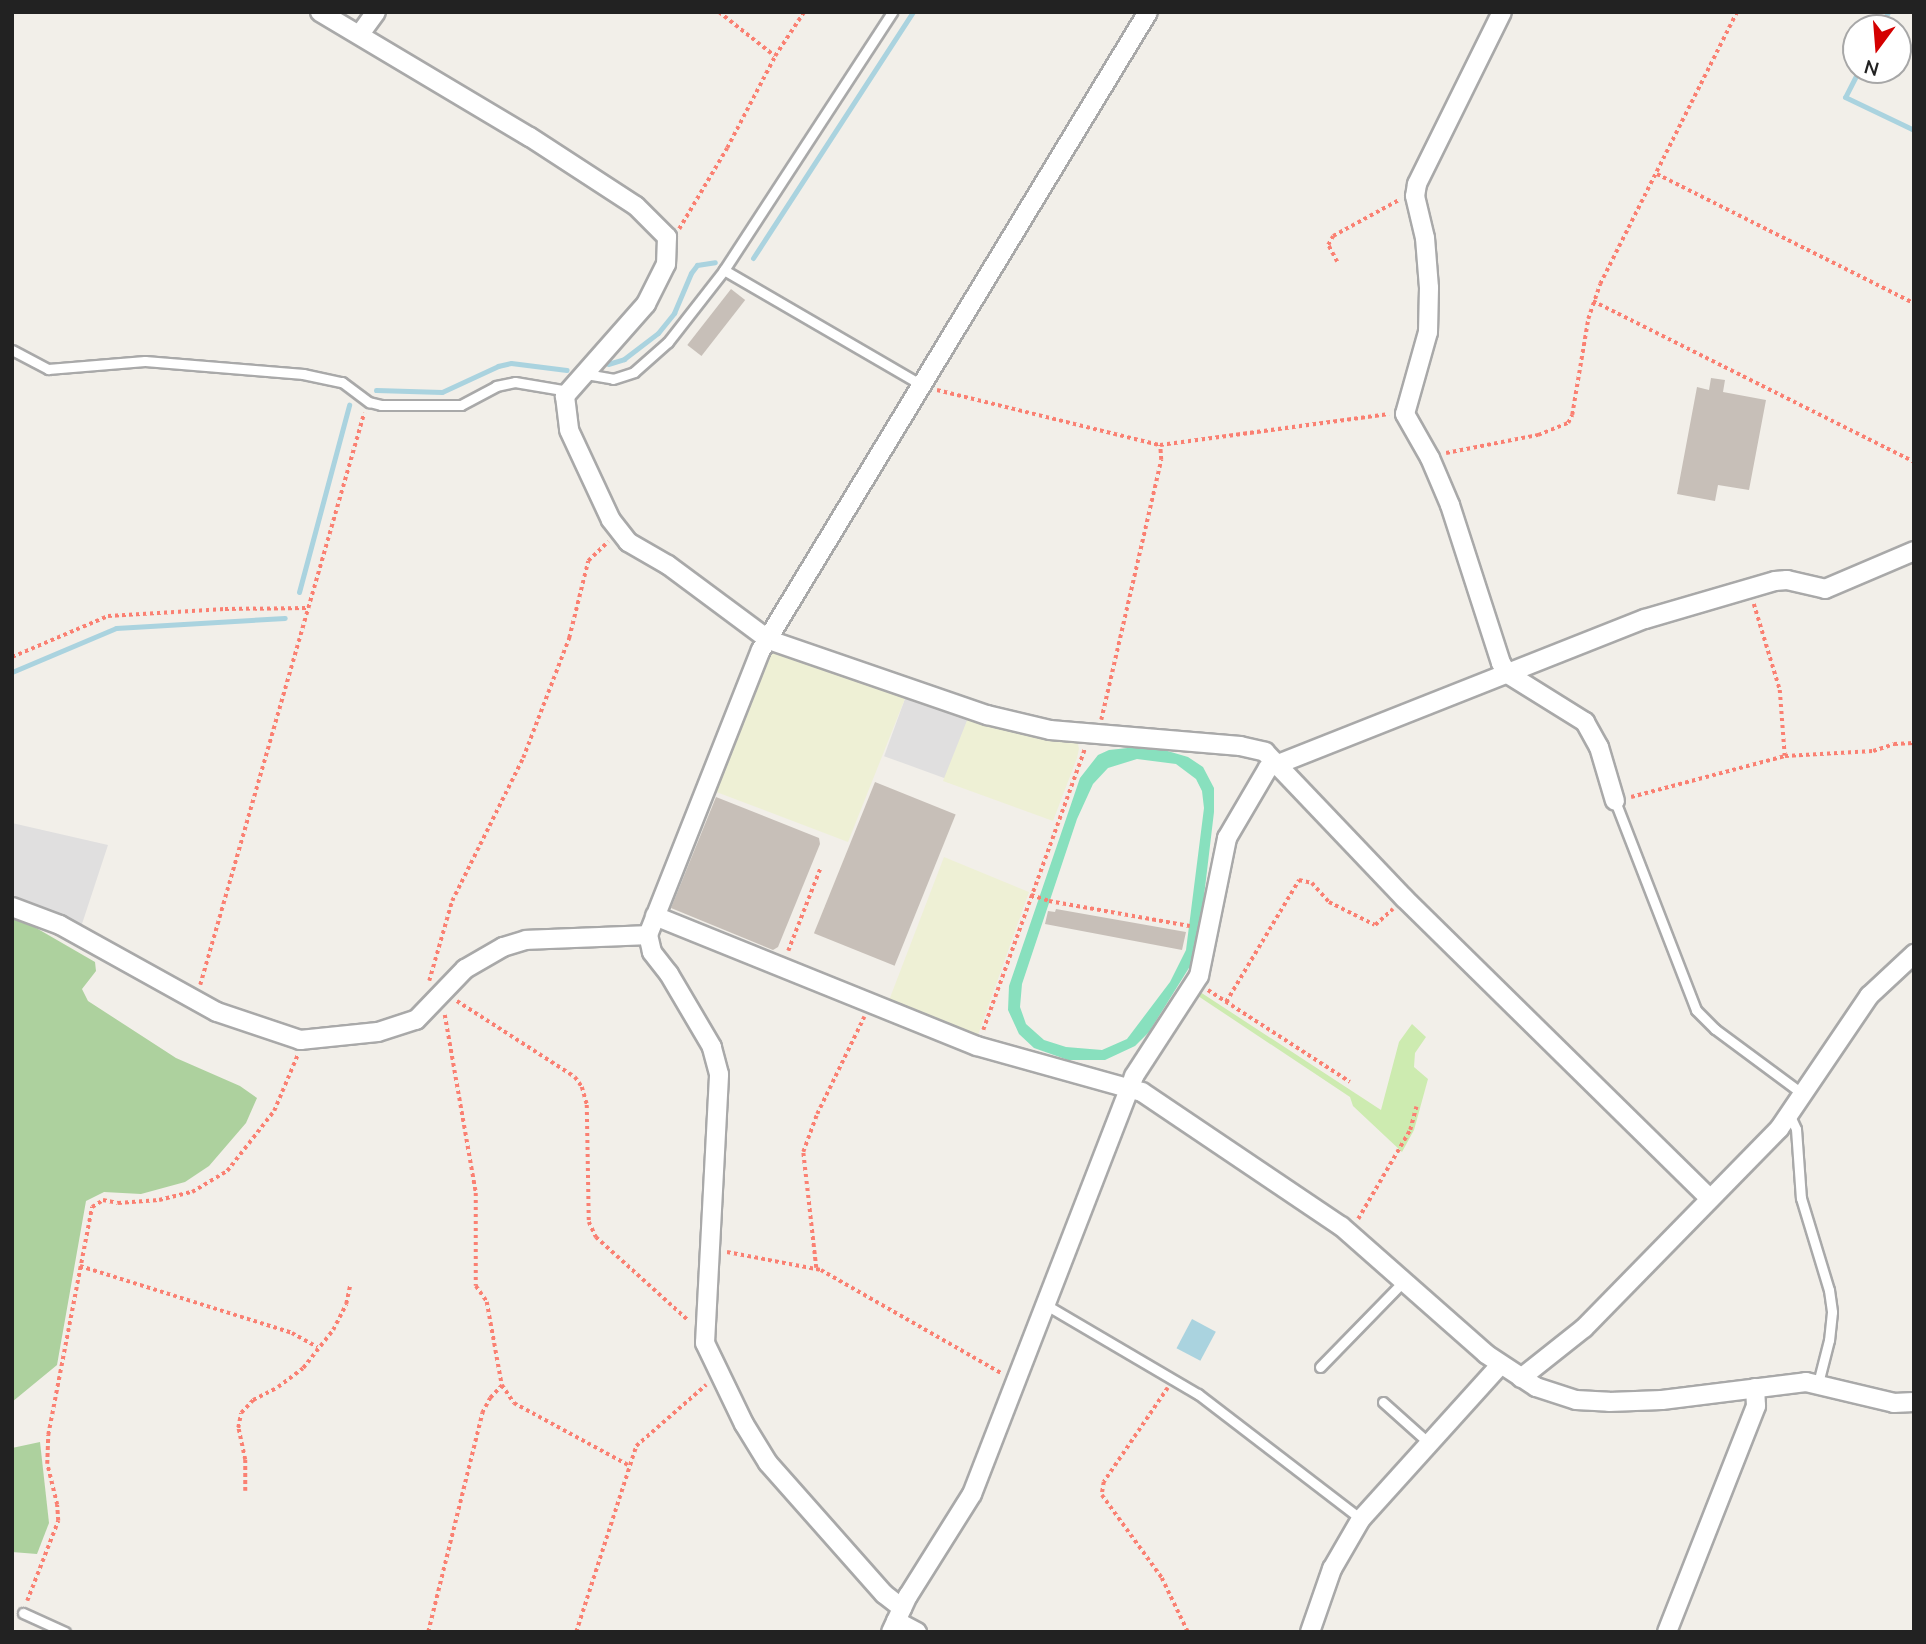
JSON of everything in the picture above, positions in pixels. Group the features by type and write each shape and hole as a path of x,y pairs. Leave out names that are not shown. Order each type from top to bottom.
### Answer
{"street":[{"path":"320,12 530,137 636,206 667,237 666,264 646,304 568,391 565,405 569,430 620,535 668,565 769,640 994,717 1050,730 1240,746 1265,752 1404,898 1710,1199"},
{"path":"360,34 376,12"},
{"path":"917,1632 896,1620 884,1594 768,1463 719,1377 705,1343 703,1327 719,1074 717,1059 669,974 652,952 648,935 761,650 1148,12"},
{"path":"1502,12 1416,190 1428,275 1428,332 1405,414 1430,458 1464,547 1501,663 1508,674 1585,722 1599,747 1615,801"},
{"path":"896,1620 972,1494 1129,1086 1203,966 1227,838 1261,777 1276,762 1646,619 1787,580 1825,589 1914,551"},
{"path":"12,907 60,925 217,1012 300,1040 341,1038 398,1027 416,1020 465,969 503,947 526,940 648,935"},
{"path":"655,916 977,1046 1129,1086 1142,1092 1350,1233 1500,1365 1556,1394 1590,1401 1662,1400 1818,1383 1894,1403 1914,1402"},
{"path":"1521,1378 1584,1328 1790,1116 1869,996 1914,954"},
{"path":"1310,1632 1332,1569 1361,1519 1500,1365"},
{"path":"1667,1632 1756,1406 1755,1388"}],"lane":[{"path":"586,374 613,379 645,365 668,342 724,270 892,12"},
{"path":"724,270 923,386"},
{"path":"12,350 48,369 145,361 303,374 342,382 369,402 402,407 451,407 470,401 496,386 515,382 568,391"},
{"path":"1615,801 1696,1010 1715,1029 1803,1094"},
{"path":"1790,1116 1796,1129 1801,1198 1829,1290 1832,1312 1829,1340 1818,1383"},
{"path":"1320,1367 1405,1280"},
{"path":"1046,1305 1198,1394 1361,1519"},
{"path":"1383,1402 1430,1444"},
{"path":"23,1613 65,1632"}],"path":[{"path":"719,12 775,56"},
{"path":"667,237 680,228 687,217 775,56 804,12"},
{"path":"1430,458 1538,435 1568,423 1573,415 1584,336 1593,301 1737,12"},
{"path":"1657,174 1914,303"},
{"path":"1337,262 1328,245 1333,236 1416,190"},
{"path":"1593,301 1914,461"},
{"path":"923,386 1160,445 1208,441 1369,414 1405,414"},
{"path":"195,1001 306,608 369,402"},
{"path":"977,1046 1081,757 1101,719 1161,460 1160,445"},
{"path":"620,535 596,550 588,561 576,616 523,758 452,901 429,982 429,992 457,1001 575,1077 582,1087 587,1105 589,1222 596,1237 684,1318 703,1327"},
{"path":"1750,589 1761,635 1765,640 1770,663 1775,668 1780,690 1785,757"},
{"path":"12,657 108,616 237,608 306,608"},
{"path":"1615,801 1785,757 1873,751 1894,744 1914,743"},
{"path":"782,966 820,869"},
{"path":"1226,1002 1299,880 1312,883 1329,902 1375,925 1404,898"},
{"path":"1031,895 1190,926"},
{"path":"1195,982 1350,1083"},
{"path":"441,996 456,1088 471,1146 477,1193 476,1286 487,1302 502,1385 513,1403 628,1465"},
{"path":"816,1268 803,1152 817,1114 870,1003"},
{"path":"23,1613 58,1521 47,1464 48,1436 92,1207 96,1202 118,1203 192,1192 227,1171 275,1111 299,1052 300,1040"},
{"path":"1350,1233 1405,1139 1416,1107"},
{"path":"707,1251 816,1268 1017,1380"},
{"path":"80,1266 292,1333 317,1347"},
{"path":"245,1490 245,1460 238,1428 241,1413 253,1400 278,1387 303,1368 333,1330 346,1304 350,1285"},
{"path":"576,1632 636,1446 699,1390 719,1377"},
{"path":"1174,1380 1104,1482 1102,1495 1162,1578 1188,1632"},
{"path":"428,1632 482,1413 490,1398 502,1385"}],"shaded area":[{"path":"906,696 968,719 946,779 884,756"},
{"path":"12,823 108,845 81,927 37,907 12,900"}],"green space":[{"path":"777,649 906,696 848,842 711,790 763,659"},
{"path":"968,718 1024,733 1077,739 1077,758 1053,821 943,781"},
{"path":"1137,747 1164,750 1188,757 1203,767 1214,788 1214,812 1197,955 1149,1032 1135,1046 1105,1060 1068,1060 1034,1048 1019,1034 1008,1010 1009,986 1080,778 1098,755 1109,750","holes":["1137,759 1176,764 1196,779 1202,791 1204,808 1186,950 1170,982 1127,1039 1102,1050 1066,1047 1044,1040 1026,1024 1020,1007 1022,984 1077,819 1093,784 1108,768"]},
{"path":"944,857 1029,892 978,1035 974,1038 888,1003"},
{"path":"12,914 95,962 96,971 82,989 88,1001 176,1058 240,1086 257,1098 246,1123 209,1166 185,1182 141,1194 104,1192 86,1201 57,1365 12,1402"},
{"path":"1197,990 1381,1110 1399,1042 1412,1024 1426,1037 1415,1053 1414,1067 1428,1079 1414,1130 1402,1152 1353,1106 1350,1097 1195,994"},
{"path":"40,1442 49,1523 37,1554 12,1552 12,1448"}],"water":[{"path":"1192,1319 1216,1332 1200,1361 1177,1348"}],"building":[{"path":"731,289 745,300 701,356 687,345"},
{"path":"1711,378 1725,380 1723,392 1766,400 1749,490 1718,485 1715,501 1677,494 1697,387 1709,390"},
{"path":"875,782 956,815 895,966 814,933"},
{"path":"716,797 819,838 820,844 778,947 773,950 671,908"},
{"path":"1056,909 1186,932 1182,950 1045,924 1048,911 1055,912"}],"waterway":[{"path":"753,258 913,12"},
{"path":"1852,84 1845,97 1914,130"},
{"path":"608,364 624,359 658,333 674,313 697,265 715,262"},
{"path":"376,390 442,392 498,366 511,363 567,370"},
{"path":"299,592 349,405"},
{"path":"12,672 116,628 285,618"}]}
